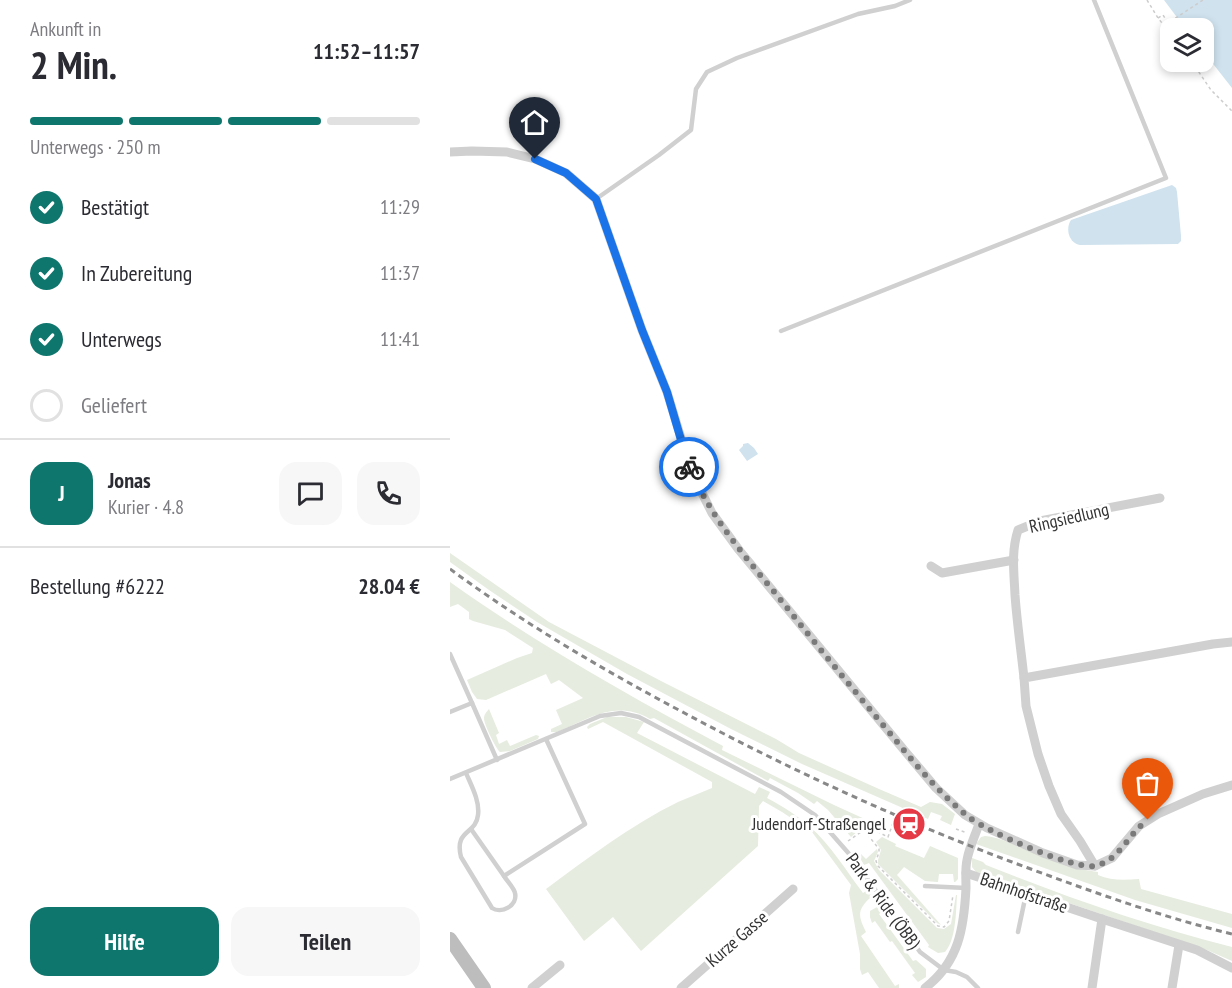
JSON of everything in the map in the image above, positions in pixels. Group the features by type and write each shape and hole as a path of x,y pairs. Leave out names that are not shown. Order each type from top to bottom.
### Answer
{"main road":[{"path":"450,939 484,988"}],"street":[{"path":"450,152 507,152 535,159 566,173 596,199 642,330 667,392 691,471 712,513 739,550 903,750 936,788 965,815 1024,845 1064,861 1077,865 1095,866 1112,858 1139,826 1158,814 1197,796 1232,785"},
{"name":"Ringsiedlung","path":"1095,866 1061,814 1048,786 1038,754 1026,706 1017,622 1014,544 1018,530 1040,521 1160,498"},
{"path":"931,567 942,573 1014,560"},
{"path":"1024,678 1232,642"},
{"path":"966,873 968,855 979,824"},
{"name":"Bahnhofstraße","path":"925,988 944,970 958,943 966,873 1197,950 1232,968"},
{"name":"Kurze Gasse","path":"681,988 793,889"},
{"path":"1092,988 1102,919"},
{"path":"1172,988 1179,945"},
{"path":"532,988 560,965"},
{"path":"933,982 943,988"}],"lane":[{"path":"596,199 691,130 696,89 707,72 737,58 858,14 895,6 909,0"},
{"path":"781,331 1166,177 1094,0"},
{"path":"450,654 497,760"},
{"path":"450,712 472,703"},
{"name":"Park & Ride (ÖBB)","path":"546,739 600,716 614,713 627,714 639,717 769,785 815,815 843,845 920,952 944,970 963,975 978,988"},
{"path":"450,779 546,739 585,824 504,876"},
{"path":"465,773 479,813 477,821 463,835 460,842 461,857 492,908 505,909 514,900 515,893 471,829"},
{"path":"925,886 966,888"},
{"path":"1018,932 1026,894"}],"path":[{"path":"1147,0 1160,20"},
{"path":"1158,18 1163,15 1168,23 1203,0"},
{"path":"1199,72 1211,90 1232,111"},
{"path":"843,845 868,827 888,837 893,823"},
{"path":"957,829 968,833"},
{"path":"864,830 879,849 876,861 878,866 940,927 946,926 949,921 954,887"}],"shaded area":[{"path":"450,553 549,622 799,753 921,807 930,802 942,804 955,814 951,825 940,820 942,816 931,812 928,819 802,764 627,674 537,622 489,590 450,562"},
{"path":"450,582 516,627 584,668 723,746 722,750 881,828 879,830 866,824 851,837 828,810 817,801 814,804 798,793 770,778 768,781 654,718 650,719 637,713 614,711 602,713 557,732 551,732 551,729 562,724 556,710 583,698 559,680 551,684 546,674 486,700 477,699 467,680 532,653 533,648 505,630 469,619 469,612 458,604 450,607"},
{"path":"489,709 499,733 496,735 499,744 507,740 510,746 536,735 539,736 538,739 510,751 500,752 484,719"},
{"path":"607,717 626,717 644,722 637,733 755,794 759,787 770,792 767,798 810,827 831,850 863,893 869,889 870,898 860,913 866,932 861,936 895,986 899,984 899,988 879,988 868,972 862,975 849,893 851,885 812,832 763,801 759,806 758,846 641,951 613,917 584,941 546,889 643,821 678,802 712,788 712,782 603,722 588,729 590,724"},
{"path":"882,837 896,844 895,846 924,858 930,846 958,858 958,879 955,882 953,874 939,874 938,882 925,881 904,867 897,875 941,925 878,864 881,850 876,842"},
{"path":"981,837 1004,840 1069,866 1098,872 1098,875 1103,877 1118,880 1139,879 1141,889 1232,914 1232,928 1135,900 976,844"},
{"path":"877,849 874,861 879,870 937,928 944,929 951,924 957,895 953,933 945,952 938,953 928,947 929,945 869,863 864,865 860,858 861,854 866,859"},
{"path":"972,858 1016,877 1108,910 1232,947 1232,961 1207,950 976,872 972,867"},
{"path":"877,907 884,910 879,914 913,961 916,960 926,969 926,977 918,982 912,975 915,973 892,941 890,942 875,921 872,923 870,911"}],"water":[{"path":"1164,0 1232,0 1232,88 1214,65 1214,18 1178,18"},
{"path":"1172,185 1177,192 1181,236 1178,244 1080,245 1071,239 1068,227 1071,220"},
{"path":"748,443 758,454 747,461 739,450 743,444"}],"railway":[{"path":"450,569 537,629 598,665 690,716 805,774 884,810 1004,859 1145,909 1232,934"}],"way so far":[{"path":"689,467 712,513 739,550 903,750 936,788 965,815 987,828 1043,853 1086,866 1095,866 1112,858 1139,826 1148,820"}],"place":[{"name":"Judendorf-Straßengel","path":"909,824"}],"route":[{"path":"535,159 566,173 596,199 642,330 667,392 689,467"}]}
